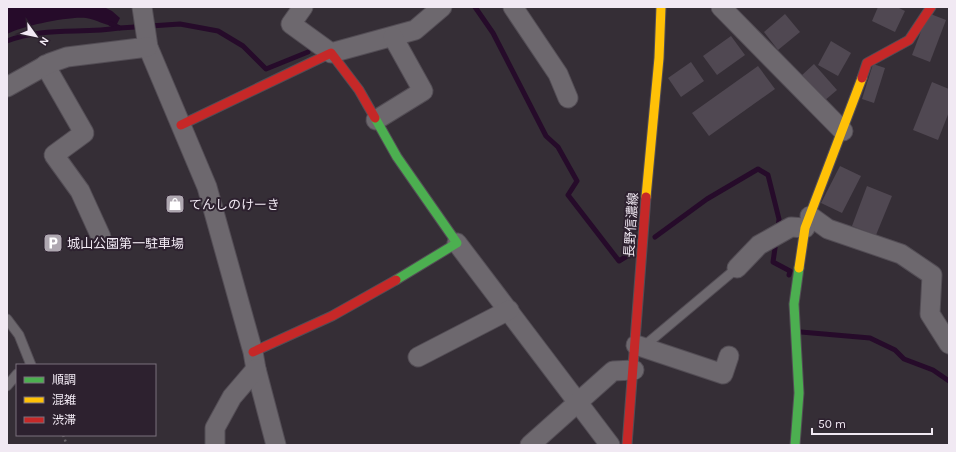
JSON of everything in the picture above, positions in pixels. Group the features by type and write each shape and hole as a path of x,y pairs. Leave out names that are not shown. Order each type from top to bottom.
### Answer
{"street":[{"path":"142,7 148,46 207,187 255,361 276,445"},
{"path":"303,7 291,24 331,52 359,90 397,157 457,243 580,402 610,445"},
{"path":"181,125 331,52 415,30 442,7"},
{"path":"513,7 558,74 568,98"},
{"name":"長野信濃線","path":"627,445 634,370 639,346 648,168 659,58 661,7"},
{"path":"721,7 843,131"},
{"path":"795,445 799,393 794,304 808,222 867,63 909,40 931,7"},
{"path":"376,120 423,91 393,37"},
{"path":"7,88 45,65 67,58 148,46"},
{"path":"45,65 84,133 54,155 80,191 101,237"},
{"path":"737,268 759,245 791,227 808,222 901,254 932,275 930,314 949,344"},
{"path":"215,445 215,428 255,361 290,338 344,310 457,243"},
{"path":"418,357 509,310"},
{"path":"639,346 723,374 729,356"},
{"path":"530,445 613,372 634,370"}],"lane":[{"path":"639,346 737,268"},
{"path":"7,320 18,335 28,363"},
{"path":"7,386 16,375"}],"shaded area":[{"path":"7,7 104,7 112,11 120,18 116,26 86,18 78,18 57,20 34,25 7,34"}],"building":[{"path":"878,7 897,7 905,11 895,32 872,21"},
{"path":"928,13 946,20 930,62 912,55"},
{"path":"785,14 800,32 778,50 764,32"},
{"path":"731,36 745,55 717,75 703,56"},
{"path":"831,41 851,53 838,76 818,65"},
{"path":"691,62 704,81 681,97 668,78"},
{"path":"814,64 837,90 824,101 801,76"},
{"path":"873,64 885,68 874,103 862,99"},
{"path":"758,66 775,89 709,136 692,113"},
{"path":"932,82 949,89 949,112 938,140 913,130"},
{"path":"840,166 861,176 842,213 821,203"},
{"path":"867,186 892,196 876,235 852,226"}],"waterway":[{"path":"475,7 493,33 546,136 558,147 577,181 568,195 619,261 632,253"},
{"path":"111,24 120,28 180,24 218,31 243,46 266,69 308,52"},
{"path":"7,41 48,32 105,30 119,28"},
{"path":"655,237 707,199 758,169 768,175 779,219 778,229"},
{"path":"776,241 773,262 790,271 789,275"},
{"path":"801,332 870,338 895,350 904,359 933,370 949,381"}],"traffic: fast":[{"path":"375,118 397,157 457,243 396,280"},
{"path":"795,445 799,393 794,304 799,268"}],"traffic: slow":[{"path":"646,197 659,58 661,7"},
{"path":"799,268 805,228 862,78"}],"traffic: jam":[{"path":"862,78 867,63 909,40 931,7"},
{"path":"181,125 331,53 359,90 375,118"},
{"path":"627,445 646,197"},
{"path":"253,352 332,316 396,280"}],"place":[{"name":"てんしのけーき","path":"175,204"},
{"name":"城山公園第一駐車場","path":"53,243"}]}
